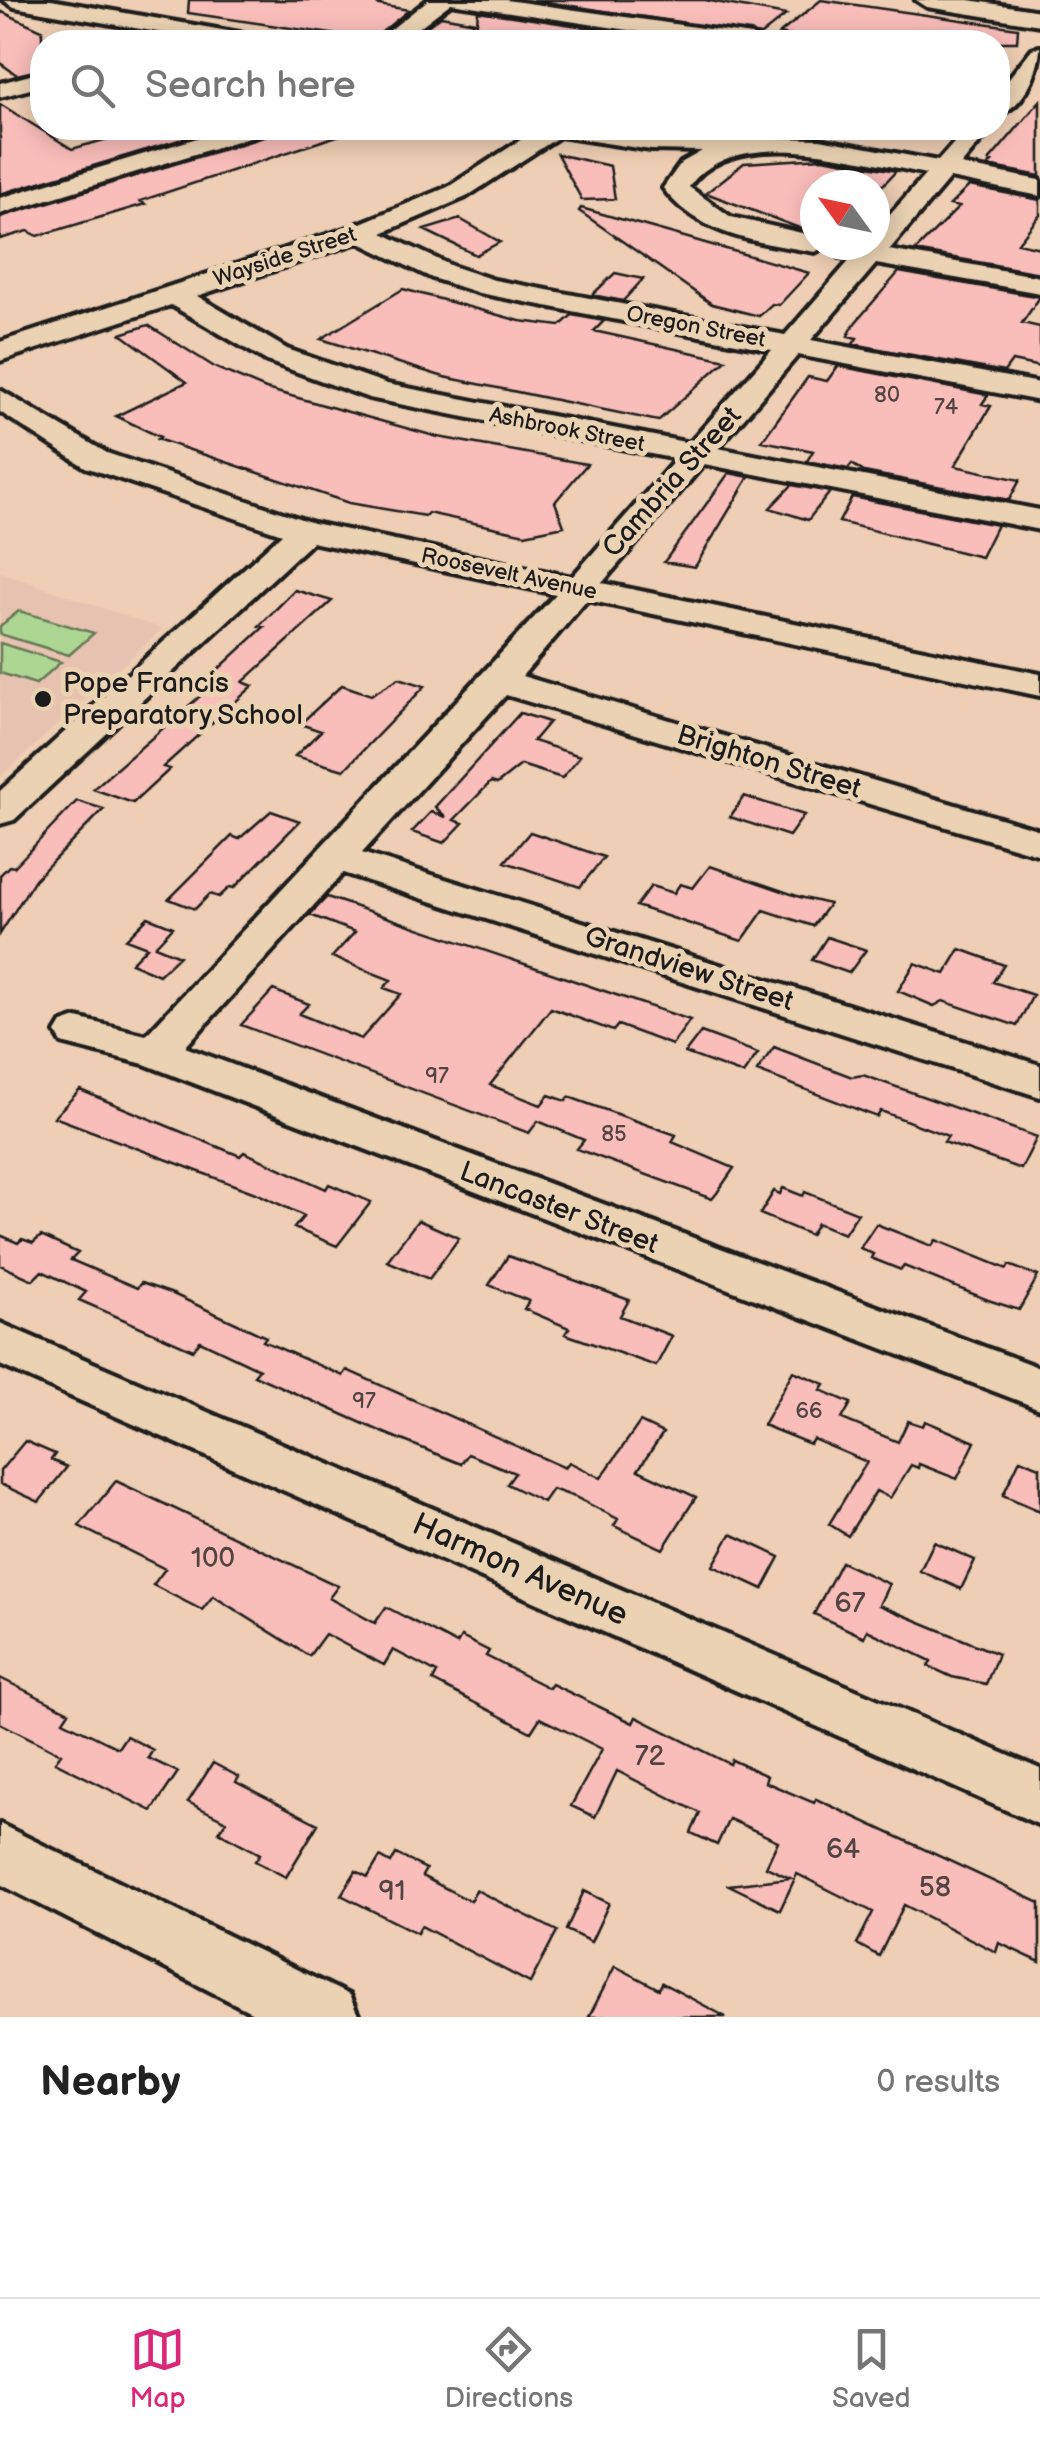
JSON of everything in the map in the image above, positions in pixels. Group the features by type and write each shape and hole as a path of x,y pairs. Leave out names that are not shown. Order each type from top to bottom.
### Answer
{"street":[{"path":"14,0 181,30"},
{"path":"402,30 442,0"},
{"path":"460,0 668,30"},
{"path":"927,0 1040,18"},
{"path":"144,30 152,25"},
{"path":"1010,80 1040,54"},
{"path":"0,90 30,81"},
{"path":"1010,85 1040,90"},
{"path":"0,206 215,140"},
{"name":"Wayside Street","path":"0,352 360,233 457,192 537,140"},
{"path":"622,140 820,146 1040,188"},
{"name":"Cambria Street","path":"890,233 969,140"},
{"path":"627,141 665,161 674,172 676,188 694,211 724,226 800,241"},
{"path":"676,188 690,168 735,144"},
{"name":"Oregon Street","path":"360,233 476,283 1040,392"},
{"path":"890,258 1040,285"},
{"name":"Cambria Street","path":"156,1052 499,681 867,260"},
{"name":"Ashbrook Street","path":"173,294 256,345 340,381 463,410 1040,520"},
{"name":"Roosevelt Avenue","path":"0,399 96,460 305,530 1040,686"},
{"path":"0,812 305,530"},
{"name":"Brighton Street","path":"499,681 1040,843"},
{"name":"Grandview Street","path":"337,858 1040,1082"},
{"name":"Lancaster Street","path":"77,1032 156,1052 1040,1389"},
{"name":"Harmon Avenue","path":"0,1343 1040,1796"},
{"path":"0,1853 327,2017"}],"shaded area":[{"name":"Pope Francis Preparatory School","path":"0,572 162,629 0,777"}],"green space":[{"path":"19,611 94,633 69,655 0,634 0,626"},
{"path":"0,643 61,662 36,684 0,673"}],"building":[{"path":"189,0 386,0 379,5 409,10 384,30 304,30 188,13"},
{"path":"533,0 705,0 786,15 767,30 728,30"},
{"path":"821,0 1018,28 1017,42 1010,42 1010,30 784,30"},
{"path":"0,11 42,30 30,30 30,72 17,75 0,63"},
{"path":"478,11 605,30 476,30"},
{"path":"441,16 475,22 463,30 422,30"},
{"path":"1040,101 1040,176 988,166"},
{"path":"0,104 30,123 30,140 58,140 72,149 104,140 179,140 0,194"},
{"path":"254,140 325,140 140,201 145,204 38,236 28,231 0,239 0,217"},
{"path":"557,154 610,166 615,199 582,200"},
{"path":"823,158 896,171 890,177 890,170 800,170 800,228 706,193 744,163"},
{"path":"969,186 1040,200 1040,215 1018,243 1040,248 1040,273 915,251 959,207 950,205"},
{"path":"581,208 809,273 779,305 772,304 759,316 712,304 579,211"},
{"path":"460,219 500,242 476,255 424,230"},
{"path":"899,272 1040,297 1022,323 1040,327 1040,367 1012,361 1004,372 853,344 857,338 848,336 855,323"},
{"path":"615,273 643,279 623,301 592,295"},
{"path":"403,289 520,321 560,326 572,315 604,321 594,331 726,360 658,421 444,377 321,339"},
{"path":"148,325 216,368 266,389 438,437 587,464 555,502 564,526 525,534 428,513 425,516 349,503 157,439 160,437 116,416 187,382 121,334"},
{"path":"838,366 988,395 982,404 991,406 955,466 1020,480 1009,500 864,472 852,464 848,469 807,461 813,451 762,441 808,377 827,381"},
{"path":"729,473 749,477 695,567 664,562"},
{"path":"792,485 830,492 808,520 770,508"},
{"path":"852,497 997,525 981,557 839,522"},
{"path":"295,590 332,601 243,682 253,686 163,767 170,769 133,803 93,789 221,678 211,676 264,627 259,626"},
{"path":"399,678 425,686 344,770 295,756 321,731 300,724 342,685 371,695"},
{"path":"520,713 549,722 533,741 580,756 562,778 521,765 497,784 491,782 454,820 463,823 444,843 412,832 431,812 446,817 435,807"},
{"path":"744,796 804,815 789,836 730,817"},
{"path":"77,801 104,809 35,879 0,934 0,875 9,866 14,867"},
{"path":"271,811 300,821 234,888 219,897 210,894 195,909 169,899 232,836 239,839"},
{"path":"530,832 604,857 580,887 505,862"},
{"path":"710,866 829,904 813,926 764,910 742,941 636,906 651,886 674,893 680,884 693,888"},
{"path":"327,897 690,1020 672,1045 618,1025 613,1031 551,1008 490,1085 541,1105 549,1095 566,1101 569,1097 676,1135 672,1142 734,1168 717,1193 712,1199 577,1149 584,1140 538,1121 529,1133 241,1025 273,990 309,1004 299,1014 361,1039 401,994 384,988 391,980 332,957 355,932 310,915"},
{"path":"148,917 173,927 155,946 179,956 159,975 131,963 147,947 126,939"},
{"path":"827,937 866,950 849,973 812,960"},
{"path":"960,949 1004,965 993,982 1033,995 1017,1026 943,1001 934,1006 898,991 915,963 945,974"},
{"path":"701,1032 758,1053 743,1074 685,1053"},
{"path":"774,1047 852,1077 863,1075 1037,1137 1021,1169 944,1142 948,1136 881,1111 877,1117 757,1071"},
{"path":"80,1090 240,1156 244,1152 326,1189 329,1184 371,1202 337,1246 294,1228 304,1216 258,1194 54,1117"},
{"path":"783,1188 803,1196 805,1192 858,1213 844,1234 817,1223 810,1235 760,1214 774,1191 780,1194"},
{"path":"418,1220 459,1238 429,1279 387,1261"},
{"path":"876,1224 932,1246 936,1240 1007,1269 1009,1265 1038,1276 1019,1310 904,1266 901,1270 871,1258 873,1254 860,1248"},
{"path":"0,1235 18,1243 22,1239 33,1243 41,1236 78,1253 71,1260 137,1288 141,1283 173,1294 266,1337 263,1341 343,1376 347,1370 565,1468 569,1462 601,1478 640,1422 663,1433 638,1470 696,1497 663,1549 614,1526 618,1519 575,1497 552,1489 543,1502 507,1484 515,1473 468,1454 461,1464 254,1375 259,1369 200,1341 193,1350 79,1300 86,1292 42,1271 33,1280 0,1265"},
{"path":"508,1256 629,1300 620,1316 672,1336 656,1366 565,1334 569,1328 524,1309 529,1301 489,1285"},
{"path":"793,1371 825,1384 821,1390 851,1403 842,1419 898,1442 908,1421 923,1426 925,1421 975,1442 957,1479 919,1464 918,1468 911,1465 890,1498 876,1491 848,1536 829,1524 867,1462 813,1439 810,1444 763,1425"},
{"path":"25,1441 55,1454 51,1460 67,1467 39,1502 0,1484 0,1471"},
{"path":"1020,1459 1040,1467 1040,1511 1003,1495"},
{"path":"116,1481 338,1586 329,1598 375,1623 386,1607 457,1644 461,1637 489,1651 486,1656 549,1688 552,1684 633,1723 636,1717 730,1764 732,1760 767,1776 765,1782 814,1803 816,1799 1040,1903 1040,1962 999,1943 996,1952 904,1905 879,1956 857,1944 873,1912 797,1874 780,1910 729,1885 790,1878 766,1867 778,1841 729,1819 717,1845 691,1833 700,1813 617,1771 595,1817 571,1806 602,1749 540,1718 531,1732 433,1681 437,1673 393,1650 384,1665 325,1634 309,1656 213,1596 202,1610 153,1585 165,1569 79,1526"},
{"path":"731,1534 780,1557 763,1589 713,1566"},
{"path":"934,1542 975,1560 961,1589 920,1571"},
{"path":"841,1562 889,1584 879,1605 998,1654 986,1684 952,1677 928,1666 931,1661 867,1630 864,1637 814,1614"},
{"path":"0,1678 69,1712 63,1721 118,1748 126,1736 153,1750 148,1758 178,1772 152,1811 55,1762 61,1754 0,1723"},
{"path":"213,1763 239,1777 236,1782 318,1824 286,1877 255,1861 260,1854 219,1832 226,1821 188,1802"},
{"path":"396,1854 426,1869 422,1876 470,1901 476,1890 557,1931 530,1983 421,1926 417,1933 341,1895 356,1871 368,1877 380,1857 391,1863"},
{"path":"584,1891 609,1903 591,1942 566,1930"},
{"path":"615,1966 659,1989 662,1983 726,2017 589,2017"}],"place":[{"name":"Pope Francis Preparatory School","path":"43,699"}]}
